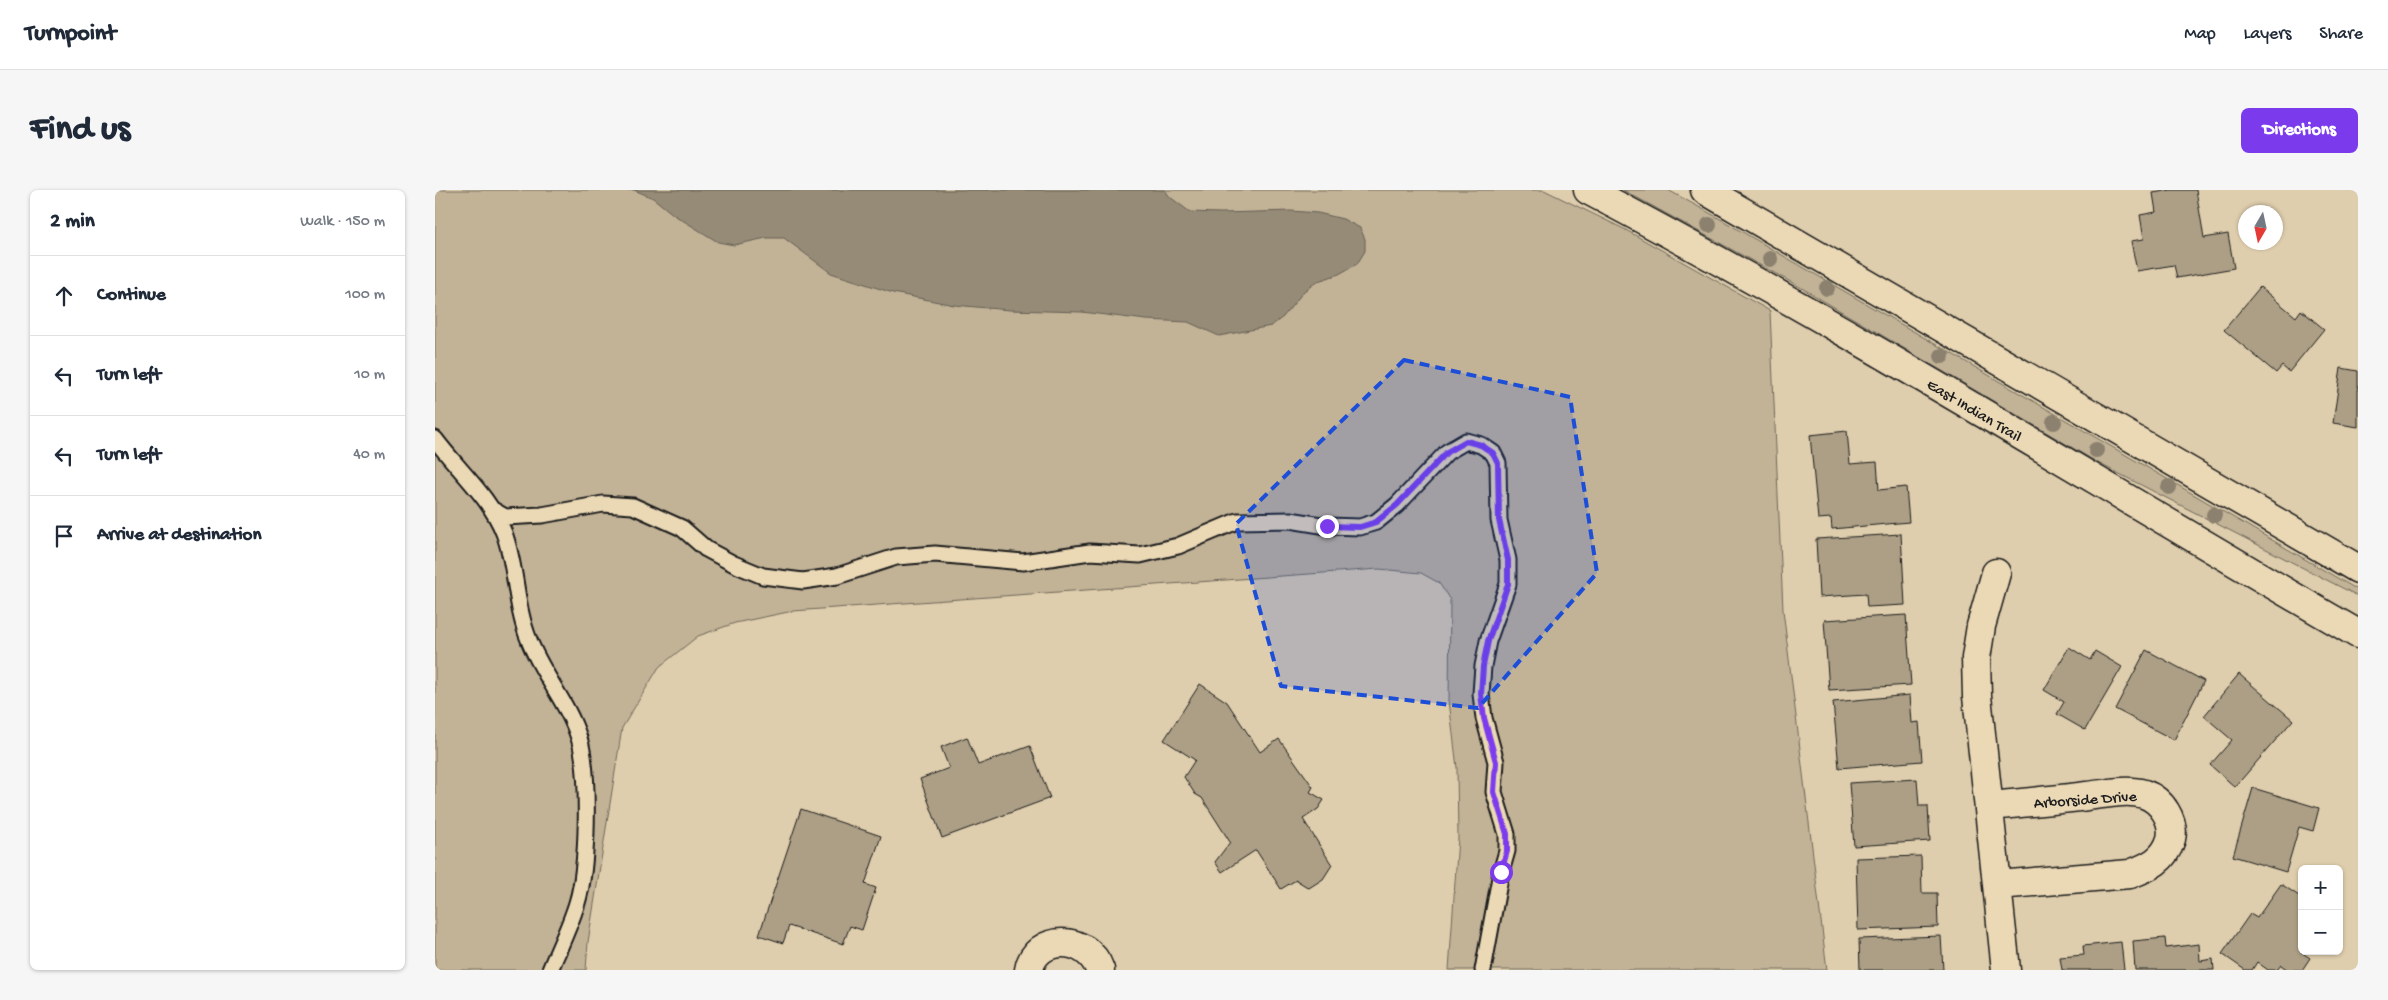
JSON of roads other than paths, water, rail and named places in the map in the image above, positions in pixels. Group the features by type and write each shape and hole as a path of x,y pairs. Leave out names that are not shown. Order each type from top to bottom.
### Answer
{"main road":[{"name":"East Indian Trail","path":"1589,190 1764,287 1948,393 2358,634"},
{"path":"1705,190 2358,569"},
{"path":"1996,573 1981,626 1976,658 1977,696 1999,886 2006,970"},
{"name":"Arborside Drive","path":"1989,806 2120,793 2144,794 2160,804 2170,818 2171,838 2163,858 2146,868 2130,874 1999,886"},
{"path":"1029,970 1039,953 1053,944 1067,942 1084,948 1093,955 1100,970"}],"lane":[{"path":"435,439 493,510 504,534 529,641 579,737 586,769 584,862 578,902 550,970"},
{"path":"493,510 505,517 542,515 603,504 633,506 682,528 706,549 734,564 763,576 803,581 837,576 896,557 935,554 1023,562 1090,552 1141,555 1178,546 1237,521 1290,520 1327,526 1360,527 1376,522 1397,505 1447,452 1466,441 1481,445 1493,453 1498,463 1499,520 1508,560 1508,584 1488,641 1483,666 1481,694 1484,718 1496,762 1494,792 1507,834 1507,851 1483,970"}]}
